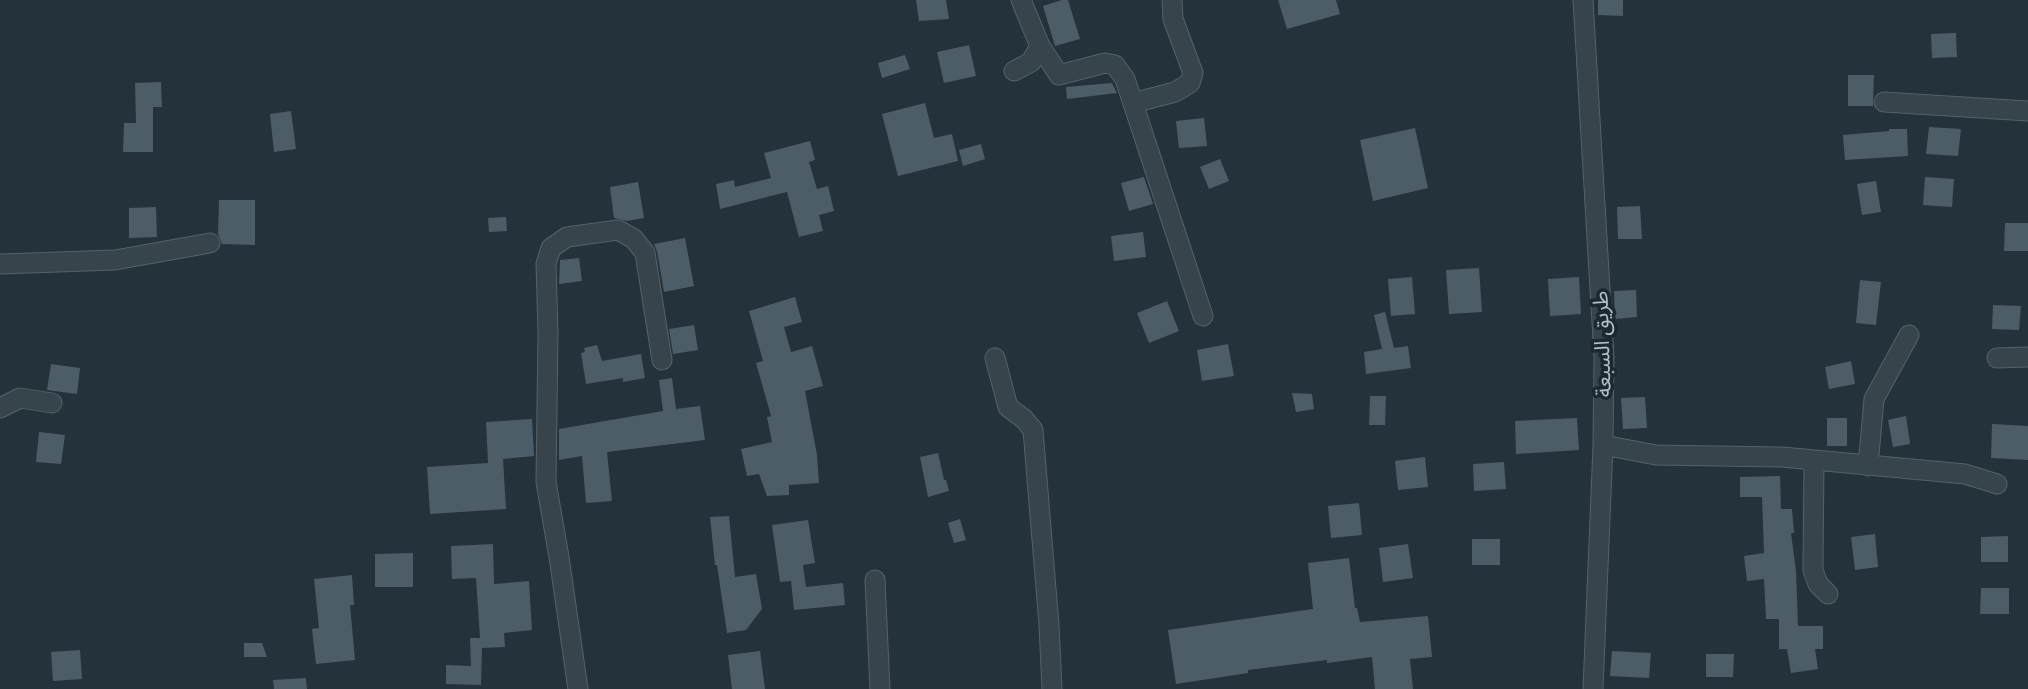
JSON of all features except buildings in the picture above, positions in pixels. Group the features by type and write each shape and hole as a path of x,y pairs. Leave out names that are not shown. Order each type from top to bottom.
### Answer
{"street":[{"path":"1021,0 1040,46 1059,75 1105,63 1115,65 1125,79 1203,316"},
{"path":"1133,103 1175,92 1190,83 1193,73 1173,19 1172,0"},
{"name":"طريق السبعة","path":"1583,0 1604,357 1593,689"},
{"path":"1014,71 1031,62 1040,46"},
{"path":"1884,102 2028,111"},
{"path":"578,689 546,482 546,264 551,248 567,237 618,230 634,239 645,253 662,360"},
{"path":"0,264 116,260 210,243"},
{"path":"1868,466 1874,399 1909,335"},
{"path":"1997,358 2028,357"},
{"path":"995,358 1008,407 1033,430 1052,689"},
{"path":"0,408 20,398 52,403"},
{"path":"1603,445 1656,455 1782,457 1965,474 1997,484"},
{"path":"1814,460 1812,570 1818,583 1828,594"},
{"path":"875,580 880,689"}]}
